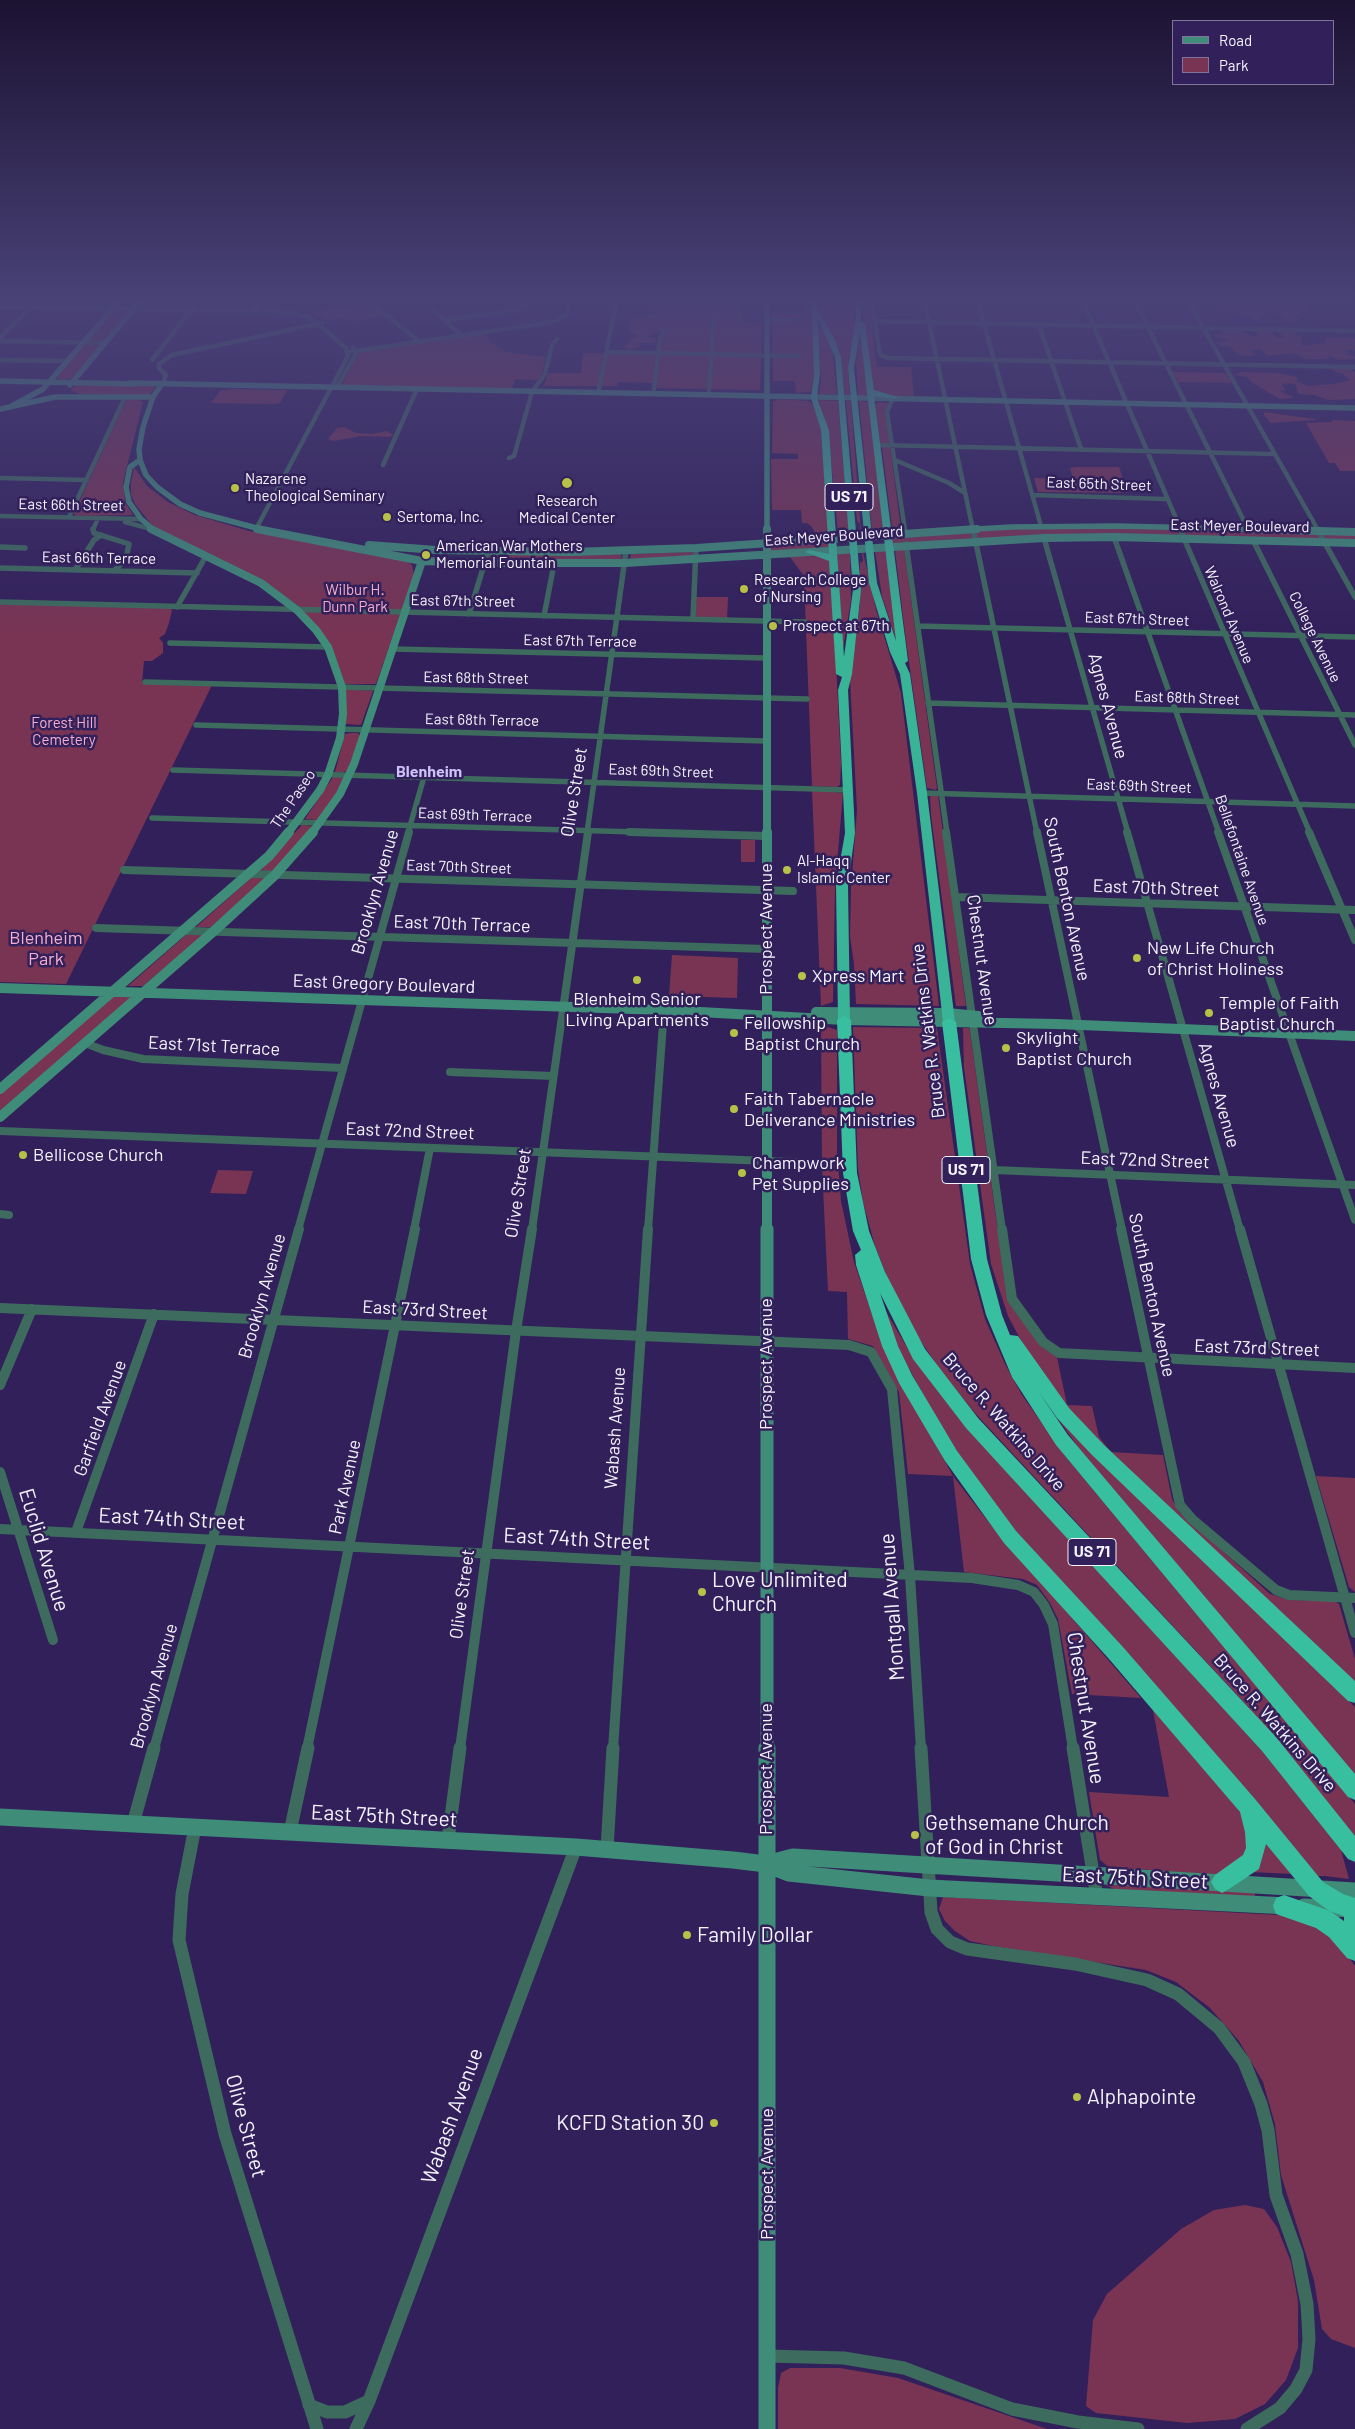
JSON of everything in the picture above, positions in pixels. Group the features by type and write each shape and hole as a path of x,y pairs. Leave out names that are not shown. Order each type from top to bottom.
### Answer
{"highway":[{"path":"819,412 825,430 834,538 843,690"},
{"name":"Bruce R. Watkins Drive","path":"843,412 857,590 847,674 843,690 850,833 842,885 844,1016 850,1173 861,1231 899,1320 919,1354 946,1392 1269,1744 1355,1852"},
{"name":"Bruce R. Watkins Drive","path":"856,412 873,583 904,674 922,793 972,1214 979,1260 994,1315 1018,1372 1062,1440 1355,1790"},
{"path":"871,412 878,445 888,534 885,546 904,674"},
{"path":"809,552 822,554 835,562"},
{"path":"861,1231 864,1265 890,1346 920,1406 951,1456 1010,1537 1116,1653 1316,1888 1337,1903 1355,1909"},
{"path":"994,1315 1057,1406 1080,1432 1146,1497 1355,1694"},
{"path":"1222,1882 1252,1862 1256,1848 1255,1832 1248,1806"},
{"path":"1284,1906 1322,1919 1337,1929 1355,1950"},
{"path":"1355,1914 1355,1941"}],"main road":[{"name":"The Paseo","path":"0,1089 250,875 298,822 328,775 342,729 342,686 328,647 297,610 261,583 152,529 141,519 129,502 126,487 130,467 140,460 143,427 148,412"},
{"name":"Prospect Avenue","path":"767,412 767,2429"},
{"name":"East Meyer Boulevard","path":"140,460 146,475 156,487 180,504 200,513 256,529 422,561 554,564 625,563 696,560 906,544 1044,538 1183,538 1355,543"},
{"name":"East Meyer Boulevard","path":"318,540 418,549 488,552 626,551 696,548 973,528 1041,526 1355,532"},
{"path":"418,549 415,556 422,561 434,558 437,555 436,550"},
{"name":"The Paseo","path":"0,1117 275,876 322,823 350,775 381,688 422,561"},
{"name":"East Gregory Boulevard","path":"0,988 563,1006 766,1015 948,1018 1355,1036"},
{"name":"East 75th Street","path":"0,1817 607,1849 766,1864 789,1873 929,1888 1097,1898 1355,1909"},
{"name":"East 75th Street","path":"766,1864 792,1857 1093,1873 1355,1891"}],"street":[{"path":"69,517 118,412"},
{"path":"256,529 318,412"},
{"path":"383,465 406,412"},
{"path":"509,458 514,456 526,412"},
{"path":"887,412 905,533"},
{"name":"South Benton Avenue","path":"949,412 1050,900 1180,1505"},
{"path":"1009,412 1041,526"},
{"path":"1070,412 1082,449"},
{"name":"Walrond Avenue","path":"1130,412 1355,940"},
{"path":"1190,412 1248,529"},
{"path":"1251,412 1355,597"},
{"path":"878,445 1274,454"},
{"path":"895,460 949,483 965,493"},
{"path":"0,478 87,480"},
{"name":"East 65th Street","path":"1032,495 1166,498"},
{"name":"East 66th Street","path":"0,516 141,519"},
{"path":"98,518 93,529 94,532 129,544 126,559 119,563 114,571"},
{"path":"110,518 152,529"},
{"path":"75,570 94,540 101,535"},
{"name":"Bellefontaine Avenue","path":"1114,537 1355,1220"},
{"name":"Agnes Avenue","path":"1044,538 1279,1365 1350,1597 1355,1633"},
{"name":"College Avenue","path":"1253,540 1355,745"},
{"name":"Chestnut Avenue","path":"906,544 1012,1299 1043,1342 1059,1353 1068,1355"},
{"path":"0,548 25,548"},
{"path":"693,619 696,548"},
{"name":"Olive Street","path":"448,1840 516,1331 544,1152 579,884 602,736 626,551"},
{"path":"469,614 488,552"},
{"path":"177,607 206,556"},
{"path":"544,616 554,564"},
{"name":"East 66th Terrace","path":"0,568 197,573"},
{"name":"East 67th Street","path":"0,602 805,622"},
{"name":"East 67th Street","path":"918,626 1355,637"},
{"path":"170,642 328,647"},
{"name":"East 67th Terrace","path":"393,649 766,658"},
{"name":"East 68th Street","path":"145,682 807,699"},
{"name":"East 68th Street","path":"928,703 1355,715"},
{"name":"East 68th Terrace","path":"196,725 766,741"},
{"name":"East 69th Street","path":"173,770 849,790"},
{"name":"Brooklyn Avenue","path":"133,1824 271,1320 323,1144 424,777"},
{"name":"East 69th Street","path":"922,793 941,792 1355,806"},
{"name":"East 69th Terrace","path":"152,818 766,836"},
{"name":"East 70th Street","path":"124,870 793,891"},
{"name":"East 70th Street","path":"956,897 1355,910"},
{"name":"East 70th Terrace","path":"96,928 766,949"},
{"name":"Wabash Avenue","path":"607,1849 624,1560 664,1010"},
{"name":"East 71st Terrace","path":"85,1043 128,1057 164,1061 344,1068"},
{"path":"450,1072 553,1076"},
{"name":"East 72nd Street","path":"0,1131 819,1163"},
{"name":"Park Avenue","path":"290,1832 396,1325 430,1148"},
{"name":"East 72nd Street","path":"994,1170 1355,1186"},
{"name":"East 73rd Street","path":"0,1308 849,1345"},
{"path":"0,1385 32,1309"},
{"name":"Garfield Avenue","path":"76,1532 154,1314"},
{"name":"Montgall Avenue","path":"849,1345 871,1352 892,1389 910,1576 929,1888 931,1912 937,1929 950,1942 967,1950 1075,1964 1146,1980 1178,1994 1219,2028 1244,2062 1261,2104 1268,2130 1276,2195 1297,2254 1307,2304 1309,2339 1306,2370 1296,2389 1280,2408 1247,2429"},
{"name":"East 73rd Street","path":"1068,1355 1355,1368"},
{"name":"Euclid Avenue","path":"0,1472 53,1640"},
{"path":"1180,1505 1192,1519 1276,1590 1289,1595 1350,1597"},
{"name":"East 74th Street","path":"0,1529 487,1552 972,1578"},
{"name":"Chestnut Avenue","path":"972,1578 1018,1585 1034,1592 1044,1605 1053,1624 1097,1898"},
{"name":"Olive Street","path":"195,1827 182,1894 179,1940 225,2134 317,2429"},
{"name":"Wabash Avenue","path":"356,2429 369,2400 576,1847"},
{"path":"767,2356 844,2358 904,2368 1012,2409 1078,2422 1138,2429"},
{"path":"309,2405 327,2412 345,2412 369,2400"}],"green space":[{"path":"120,412 140,412 123,482 125,502 133,515 76,516 74,514"},
{"path":"773,412 817,412 820,418 829,534 822,535 823,537 813,537 816,535 812,527 807,523 802,523 801,510 772,510 771,459 798,459 798,454 772,453"},
{"path":"822,412 839,412 849,533 838,533 828,428"},
{"path":"847,412 852,412 861,532 859,532 860,524 857,521"},
{"path":"860,412 869,412 886,530 872,531"},
{"path":"876,412 885,412 890,443 880,443"},
{"path":"1264,412 1267,412 1316,420 1271,423"},
{"path":"1332,420 1355,421 1355,471 1340,471 1335,463 1329,463 1306,423 1332,422"},
{"path":"344,427 356,433 373,434 386,431 394,435 389,437 361,436 334,441 328,439 337,428"},
{"path":"882,447 890,447 901,529 894,529 892,527"},
{"name":"Wilbur H. Dunn Park","path":"134,467 147,486 168,502 195,515 249,531 406,560 412,565 414,575 376,684 345,684 330,643 300,607 266,583 161,531 151,524 135,504 131,495"},
{"path":"1119,467 1128,493 1038,492 1034,478 1073,479 1070,468"},
{"path":"1046,527 1355,533 1355,541 1069,536 963,539 895,544 892,543 891,535"},
{"path":"828,540 830,548 771,551 771,546"},
{"path":"904,549 936,790 927,788 906,641 895,550"},
{"path":"886,550 899,649 882,596 875,551"},
{"path":"694,552 693,557 630,559 631,554"},
{"path":"862,552 876,609 901,693 939,1006 856,1004 854,964 850,937 851,888 857,810 850,679 860,604 860,563 863,561"},
{"path":"621,553 622,560 489,560 491,554"},
{"path":"850,553 851,600 843,649 837,554"},
{"path":"811,554 812,556 820,555 831,562 841,764 840,785 837,787 812,786 804,576 790,557 774,558"},
{"path":"696,597 728,597 727,619 696,618"},
{"path":"0,604 169,608 172,610 169,623 165,634 159,638 163,643 163,653 152,661 144,661 142,683 212,685 66,984 0,982"},
{"path":"346,689 373,691 361,725 346,724"},
{"path":"358,733 360,736 348,770 335,772 345,734"},
{"path":"333,777 344,777 335,796 319,820 305,819"},
{"path":"812,790 843,793 835,887 833,1002 821,1006"},
{"path":"930,795 938,795 966,1006 956,1006"},
{"path":"302,825 314,826 273,872 260,870"},
{"path":"741,840 755,840 755,862 741,862"},
{"path":"251,878 266,878 211,927 196,927"},
{"path":"194,932 203,935 143,986 128,986 187,934"},
{"path":"672,955 738,958 737,998 669,996"},
{"path":"113,996 132,997 0,1111 0,1093"},
{"path":"821,1025 837,1030 837,1151 841,1201 854,1262 885,1352 953,1476 908,1474 899,1392 873,1346 848,1339 847,1292 828,1291 822,1167"},
{"path":"853,1027 937,1028 970,1264 985,1319 1005,1364 1022,1395 1065,1456 1355,1804 1355,1838 1250,1709 974,1412 939,1368 918,1337 896,1299 875,1246 863,1202 858,1169"},
{"path":"963,1028 969,1028 970,1032 1007,1296 1016,1313 1043,1348 1057,1357 1067,1405 1092,1406 1099,1437 1111,1452 1163,1455 1172,1499 1179,1512 1270,1594 1290,1600 1334,1601 1339,1604 1355,1659 1355,1686 1087,1433 1033,1363 1008,1316 991,1264 964,1067"},
{"path":"218,1170 253,1171 246,1194 210,1193"},
{"path":"880,1308 885,1310 912,1356 957,1416 1263,1752 1341,1850 1349,1879 1314,1876 1021,1539 968,1469 941,1427 906,1363"},
{"path":"1039,1392 1355,1707 1355,1776 1078,1447"},
{"path":"953,1476 987,1520 1141,1698 1072,1694 1058,1619 1050,1603 1037,1585 1023,1579 964,1572"},
{"path":"1316,1476 1355,1478 1355,1592 1349,1587"},
{"path":"1153,1710 1232,1801 1244,1818 1248,1836 1246,1851 1234,1866 1217,1875 1109,1867 1100,1860 1089,1792 1169,1797"},
{"path":"1261,1837 1294,1874 1250,1872"},
{"path":"1104,1884 1254,1891 1256,1899 1114,1889"},
{"path":"943,1897 1298,1916 1317,1925 1343,1949 1355,1966 1355,2348 1331,2339 1322,2329 1314,2280 1281,2175 1275,2124 1263,2082 1239,2041 1210,2008 1176,1982 1146,1970 970,1941 955,1931 945,1921 939,1909"},
{"path":"1245,2205 1264,2209 1277,2227 1291,2262 1298,2301 1298,2348 1286,2380 1265,2404 1235,2419 1187,2423 1096,2413 1086,2406 1093,2320 1107,2294 1181,2229 1214,2210"},
{"path":"790,2368 840,2368 898,2378 1047,2429 778,2429 778,2388 781,2373"}],"place":[{"name":"Research Medical Center","path":"567,483"},
{"name":"Nazarene Theological Seminary","path":"235,488"},
{"name":"Sertoma, Inc.","path":"387,517"},
{"name":"American War Mothers Memorial Fountain","path":"426,555"},
{"name":"Research College of Nursing","path":"744,589"},
{"name":"Prospect at 67th","path":"773,626"},
{"name":"Al-Haqq Islamic Center","path":"787,870"},
{"name":"New Life Church of Christ Holiness","path":"1137,958"},
{"name":"Xpress Mart","path":"802,976"},
{"name":"Blenheim Senior Living Apartments","path":"637,980"},
{"name":"Temple of Faith Baptist Church","path":"1209,1013"},
{"name":"Fellowship Baptist Church","path":"734,1033"},
{"name":"Skylight Baptist Church","path":"1006,1048"},
{"name":"Faith Tabernacle Deliverance Ministries","path":"734,1109"},
{"name":"Bellicose Church","path":"23,1155"},
{"name":"Champwork Pet Supplies","path":"742,1173"},
{"name":"Love Unlimited Church","path":"702,1592"},
{"name":"Gethsemane Church of God in Christ","path":"915,1835"},
{"name":"Family Dollar","path":"687,1935"},
{"name":"Alphapointe","path":"1077,2097"},
{"name":"KCFD Station 30","path":"714,2123"}],"district":[{"name":"Blenheim","path":"429,772"}],"park label":[{"name":"Forest Hill Cemetery","path":"64,732"},
{"name":"Blenheim Park","path":"46,948"}]}
